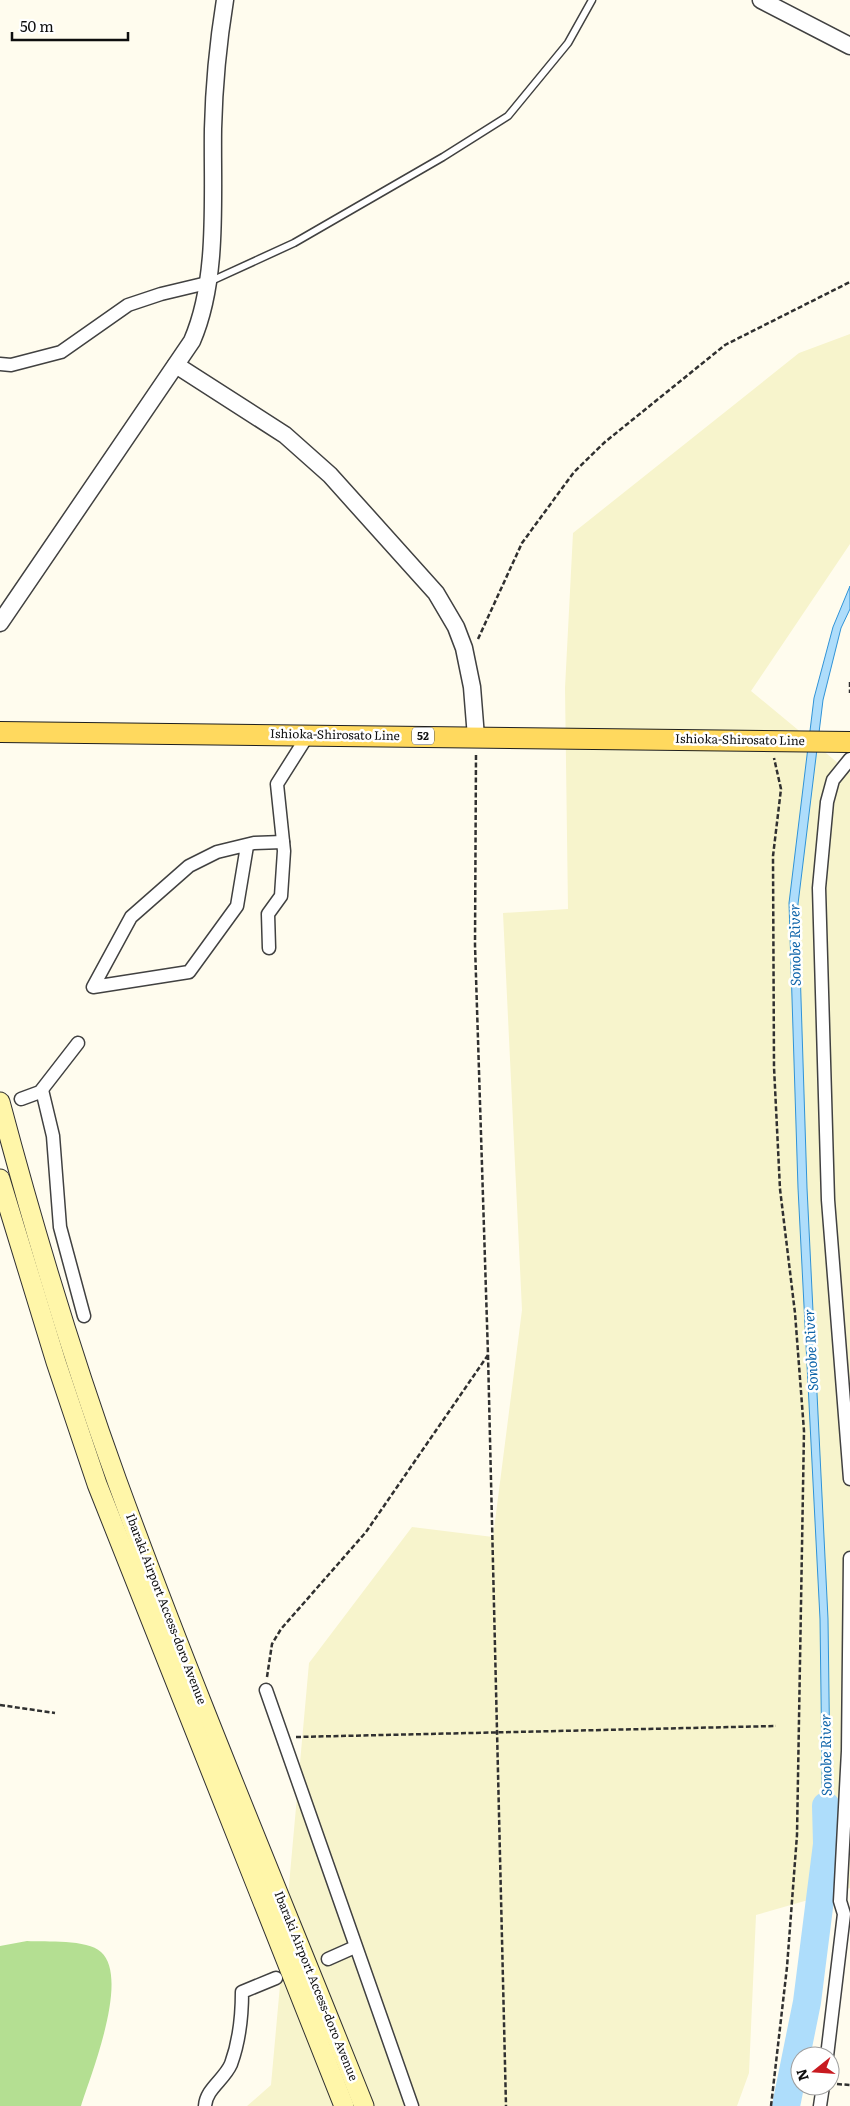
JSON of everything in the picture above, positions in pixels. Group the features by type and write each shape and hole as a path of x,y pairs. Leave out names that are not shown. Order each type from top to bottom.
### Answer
{"main road":[{"name":"Ishioka-Shirosato Line","path":"0,732 476,737 777,748 843,742"},
{"name":"Ibaraki Airport Access-doro Avenue","path":"0,1102 25,1198 74,1356 117,1480 184,1658 364,2106"},
{"name":"Ibaraki Airport Access-doro Avenue","path":"0,1179 56,1362 97,1484 344,2106"}],"street":[{"path":"0,624 176,365 198,325 207,283 212,224 215,66 225,0"},
{"path":"761,0 850,46"},
{"path":"0,364 11,365 61,352 128,305 207,283"},
{"path":"176,365 285,436 330,475 436,593 456,627 464,648 472,687 476,737"},
{"path":"269,948 268,914 281,896 283,842 277,784 308,735"},
{"path":"850,760 833,780 827,802 819,888 828,1200 850,1478"},
{"path":"247,846 237,906 189,972 93,987 131,917 189,866 217,852 254,843 283,842"},
{"path":"20,1100 42,1090 78,1043"},
{"path":"42,1090 53,1136 60,1227 84,1316"},
{"path":"828,2046 847,1914 840,1901 848,1751 850,1558"},
{"path":"266,1690 354,1946 412,2106"},
{"path":"328,1959 354,1946"},
{"path":"205,2106 206,2097 231,2064 242,2016 242,1992 276,1978"}],"lane":[{"path":"207,283 302,238 443,157 508,116 568,42 592,0"}],"path":[{"path":"464,648 475,643 481,636 522,543 574,472 606,442 725,345 850,282"},
{"path":"850,682 850,693"},
{"path":"476,737 475,945 488,1355 506,2106"},
{"path":"770,2106 787,1967 797,1835 804,1441 795,1313 780,1189 775,1077 773,856 782,789 777,748"},
{"path":"266,1690 272,1644 281,1629 366,1532 488,1355"},
{"path":"0,1705 56,1713"},
{"path":"282,1737 776,1726"}],"shaded area":[{"path":"850,334 850,544 751,691 850,773 850,1888 756,1915 749,2073 737,2106 247,2106 271,2085 309,1663 412,1527 493,1537 522,1310 503,913 568,909 565,688 573,533 799,353"}],"green space":[{"path":"27,1941 66,1942 86,1945 101,1952 109,1965 112,1983 106,2027 81,2106 0,2106 0,1946"}],"water":[{"path":"850,586 850,609 841,628 823,700 798,904 807,1188 828,1619 831,1845 823,1844 820,1619 798,1188 789,903 814,698 833,627"}],"waterway":[{"name":"Sonobe River","path":"786,2106 807,2002 827,1844 826,1806"}]}
